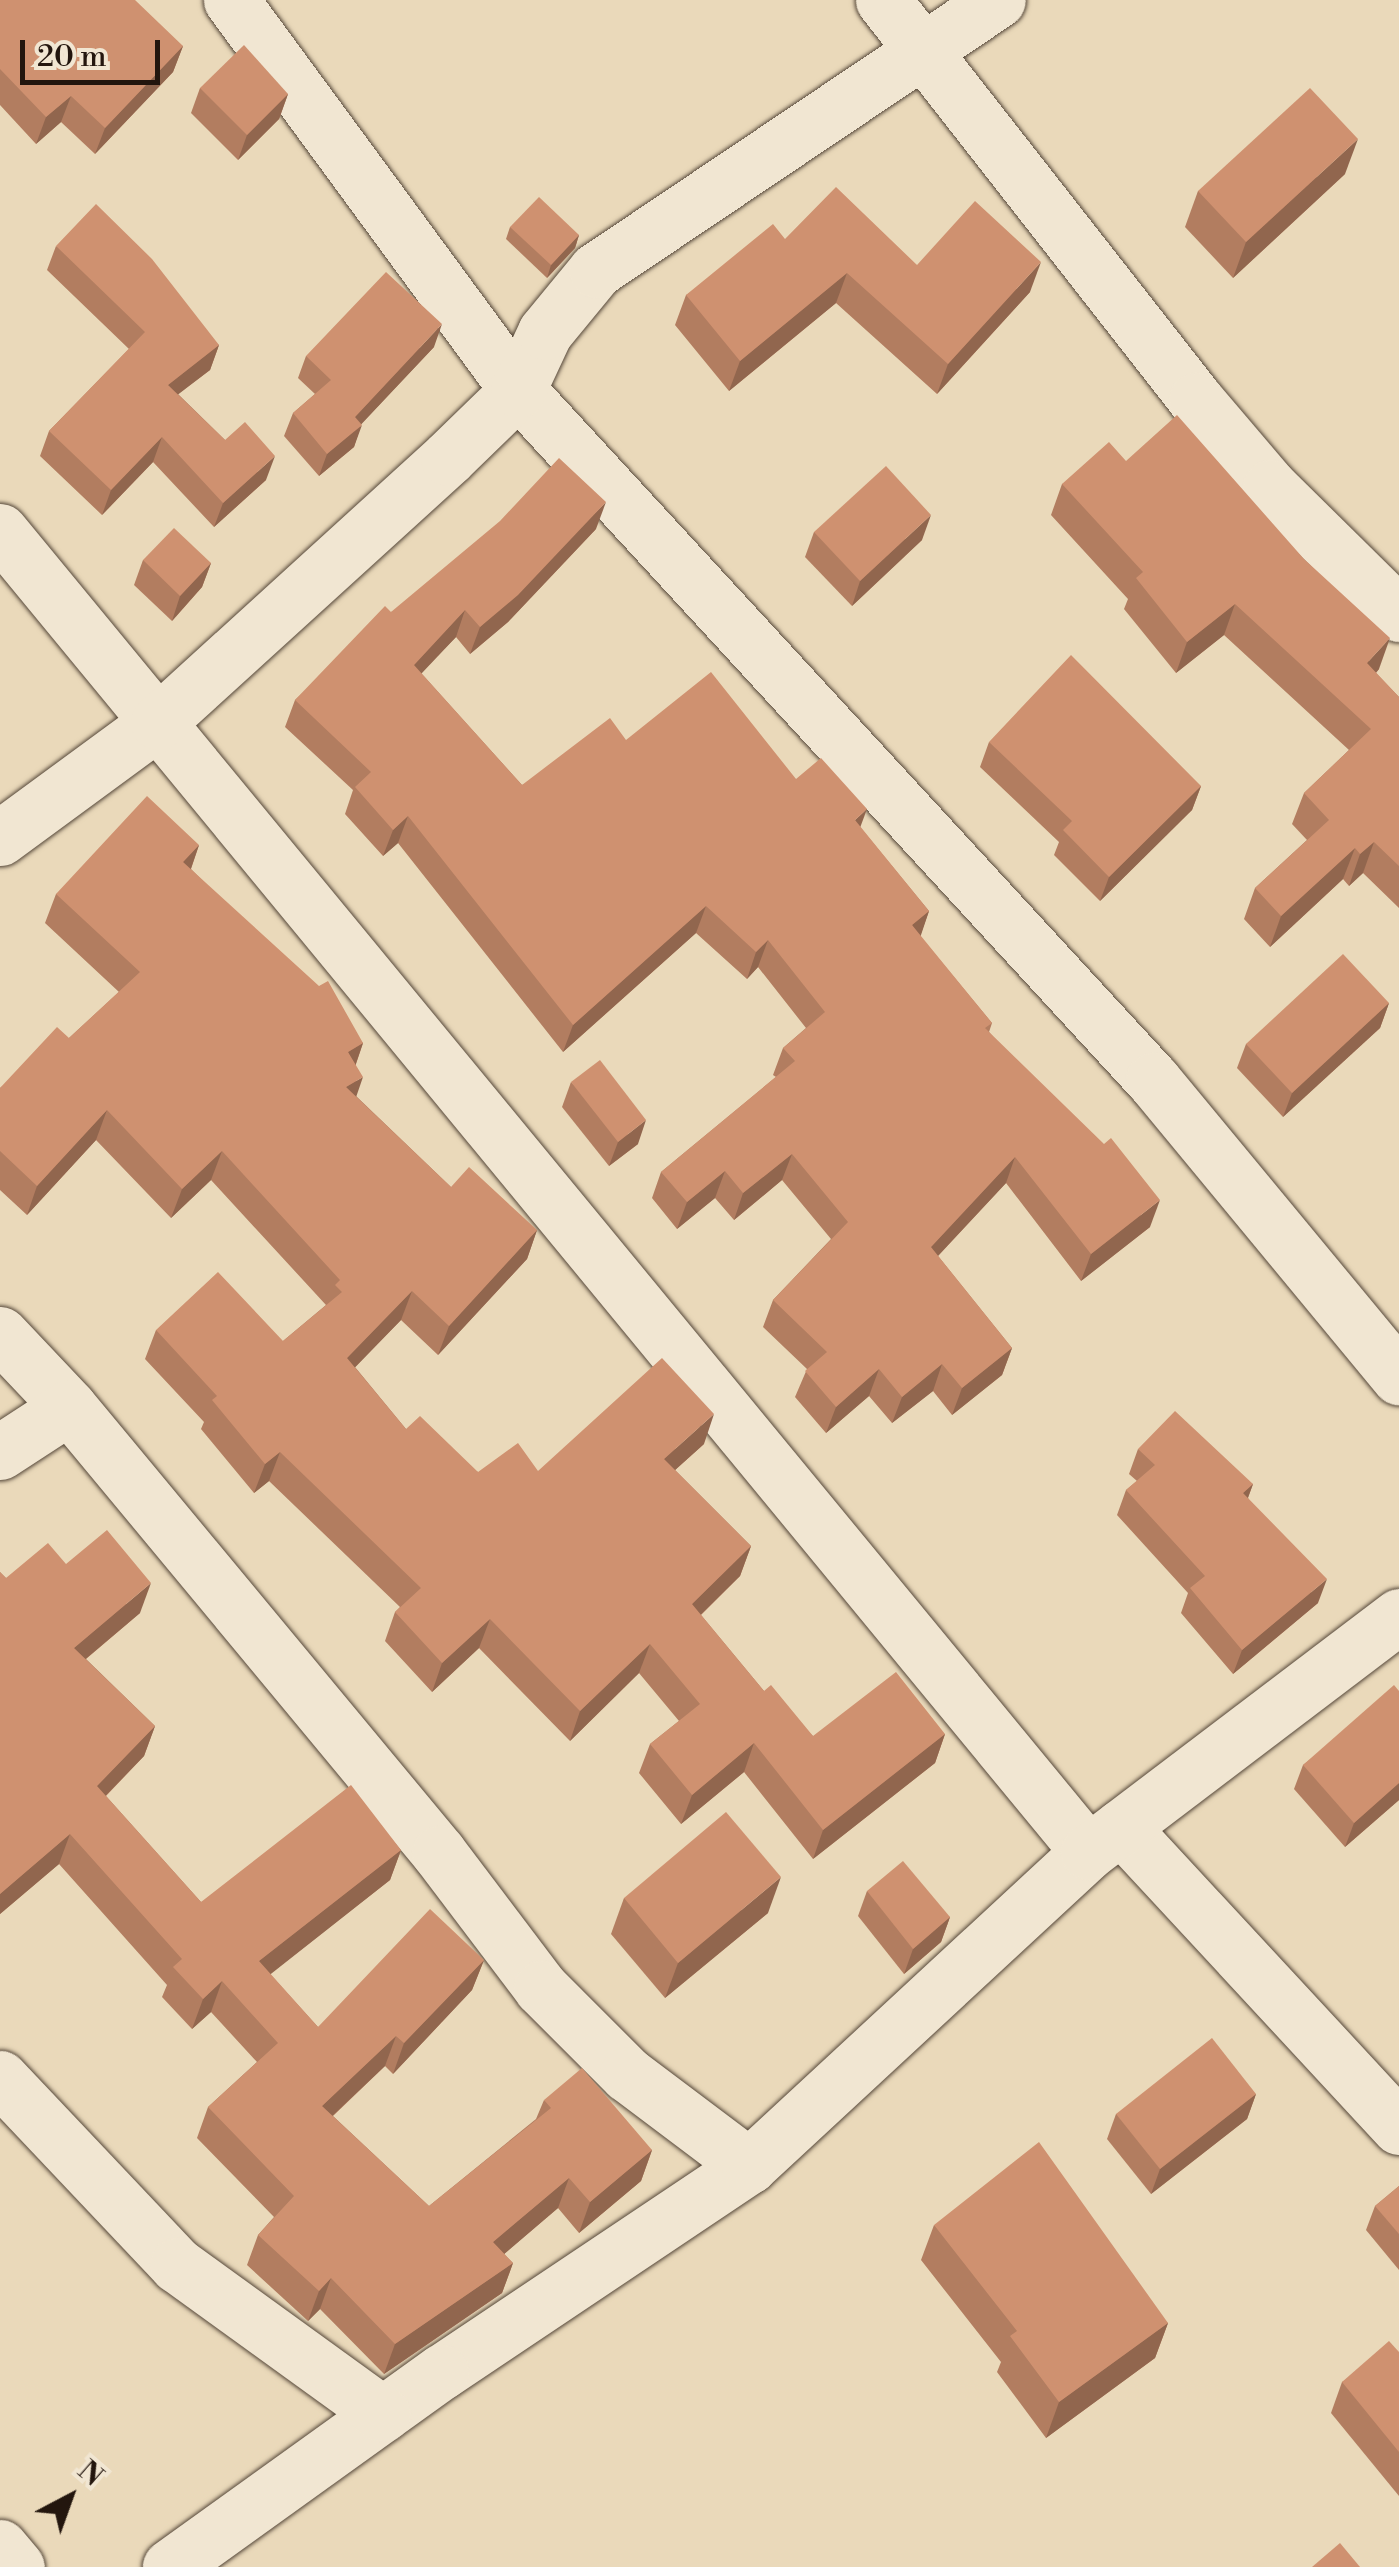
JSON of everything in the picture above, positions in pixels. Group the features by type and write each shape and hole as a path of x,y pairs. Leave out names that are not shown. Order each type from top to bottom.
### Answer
{"street":[{"path":"231,0 518,390 1154,1080 1399,1377"},
{"path":"883,0 1196,400 1270,486 1399,614"},
{"path":"0,838 158,722 518,390 545,332 596,270 920,48 998,0"},
{"path":"0,531 1105,1840 1399,2128"},
{"path":"0,1334 69,1407 440,1853 542,1988 627,2074 749,2166"},
{"path":"0,1452 69,1407"},
{"path":"170,2567 383,2414 749,2166 1105,1840 1399,1616"},
{"path":"0,2078 177,2265 383,2414"},
{"path":"0,2548 17,2567"}],"building":[{"path":"0,0 135,0 183,46 105,128 71,96 46,117 0,69"},
{"path":"244,45 288,94 247,135 200,88"},
{"path":"1310,88 1358,139 1246,242 1198,191"},
{"path":"836,187 917,265 975,201 1041,262 948,364 847,273 740,361 686,295 773,224 785,239"},
{"path":"539,197 579,235 551,265 510,227"},
{"path":"96,204 152,259 219,345 168,385 225,440 245,422 275,456 223,503 162,437 111,490 49,431 145,332 56,246"},
{"path":"386,272 442,324 355,417 362,425 327,454 293,413 331,380 306,356"},
{"path":"1177,415 1304,559 1390,638 1367,663 1399,697 1399,866 1374,842 1360,854 1355,848 1281,916 1255,888 1329,820 1304,793 1371,729 1235,604 1187,642 1136,578 1143,572 1062,484 1109,442 1126,461"},
{"path":"559,458 606,502 518,595 480,627 465,610 414,665 522,785 610,718 626,740 711,672 796,779 821,758 867,809 855,820 929,911 912,925 992,1023 985,1028 1104,1144 1111,1138 1160,1200 1091,1254 1015,1157 931,1247 1012,1348 962,1388 942,1364 902,1397 879,1369 836,1407 805,1371 827,1352 773,1300 848,1222 792,1154 743,1193 725,1171 687,1202 661,1172 795,1061 783,1048 825,1012 768,940 756,952 706,906 573,1025 408,816 393,830 355,787 371,772 295,700 385,606 391,612 500,521"},
{"path":"886,466 931,515 860,581 814,532"},
{"path":"174,528 211,563 180,596 143,560"},
{"path":"1071,655 1201,786 1109,877 1063,830 1072,821 989,742"},
{"path":"147,796 199,845 183,862 319,986 328,981 363,1043 348,1052 363,1077 346,1087 451,1187 469,1167 537,1230 449,1326 412,1291 347,1358 406,1429 420,1416 478,1472 518,1443 538,1471 662,1358 714,1414 664,1459 751,1546 692,1604 764,1691 771,1685 813,1736 896,1672 945,1734 823,1830 754,1743 692,1795 650,1744 700,1704 650,1644 580,1711 490,1619 442,1663 395,1612 421,1588 280,1452 265,1464 212,1400 217,1396 156,1330 218,1272 283,1341 342,1292 335,1285 340,1280 222,1151 182,1189 107,1110 37,1186 0,1151 0,1088 57,1027 69,1038 140,972 56,894"},
{"path":"1343,954 1389,1003 1292,1093 1246,1044"},
{"path":"600,1060 646,1120 618,1142 571,1082"},
{"path":"1175,1411 1253,1484 1243,1493 1327,1579 1242,1650 1190,1588 1205,1576 1126,1490 1155,1465 1138,1449"},
{"path":"107,1530 151,1583 74,1648 155,1726 97,1786 201,1902 351,1785 401,1850 259,1961 318,2027 430,1909 484,1960 404,2043 396,2036 322,2106 429,2206 551,2108 544,2100 582,2068 652,2150 590,2202 569,2178 493,2242 513,2263 395,2344 331,2278 319,2291 258,2235 294,2196 208,2107 278,2043 222,1981 203,1999 173,1967 182,1959 70,1834 0,1894 0,1572 6,1578 48,1543 66,1564"},
{"path":"1394,1685 1399,1691 1399,1783 1354,1823 1303,1765"},
{"path":"726,1812 781,1877 678,1963 624,1898"},
{"path":"903,1861 950,1917 913,1949 867,1891"},
{"path":"1212,2038 1256,2094 1160,2169 1116,2114"},
{"path":"1039,2142 1168,2323 1059,2402 1010,2336 1017,2331 934,2225"},
{"path":"1399,2186 1399,2234 1375,2206"},
{"path":"1389,2341 1399,2352 1399,2452 1342,2382"},
{"path":"1340,2543 1360,2567 1312,2567"}]}
